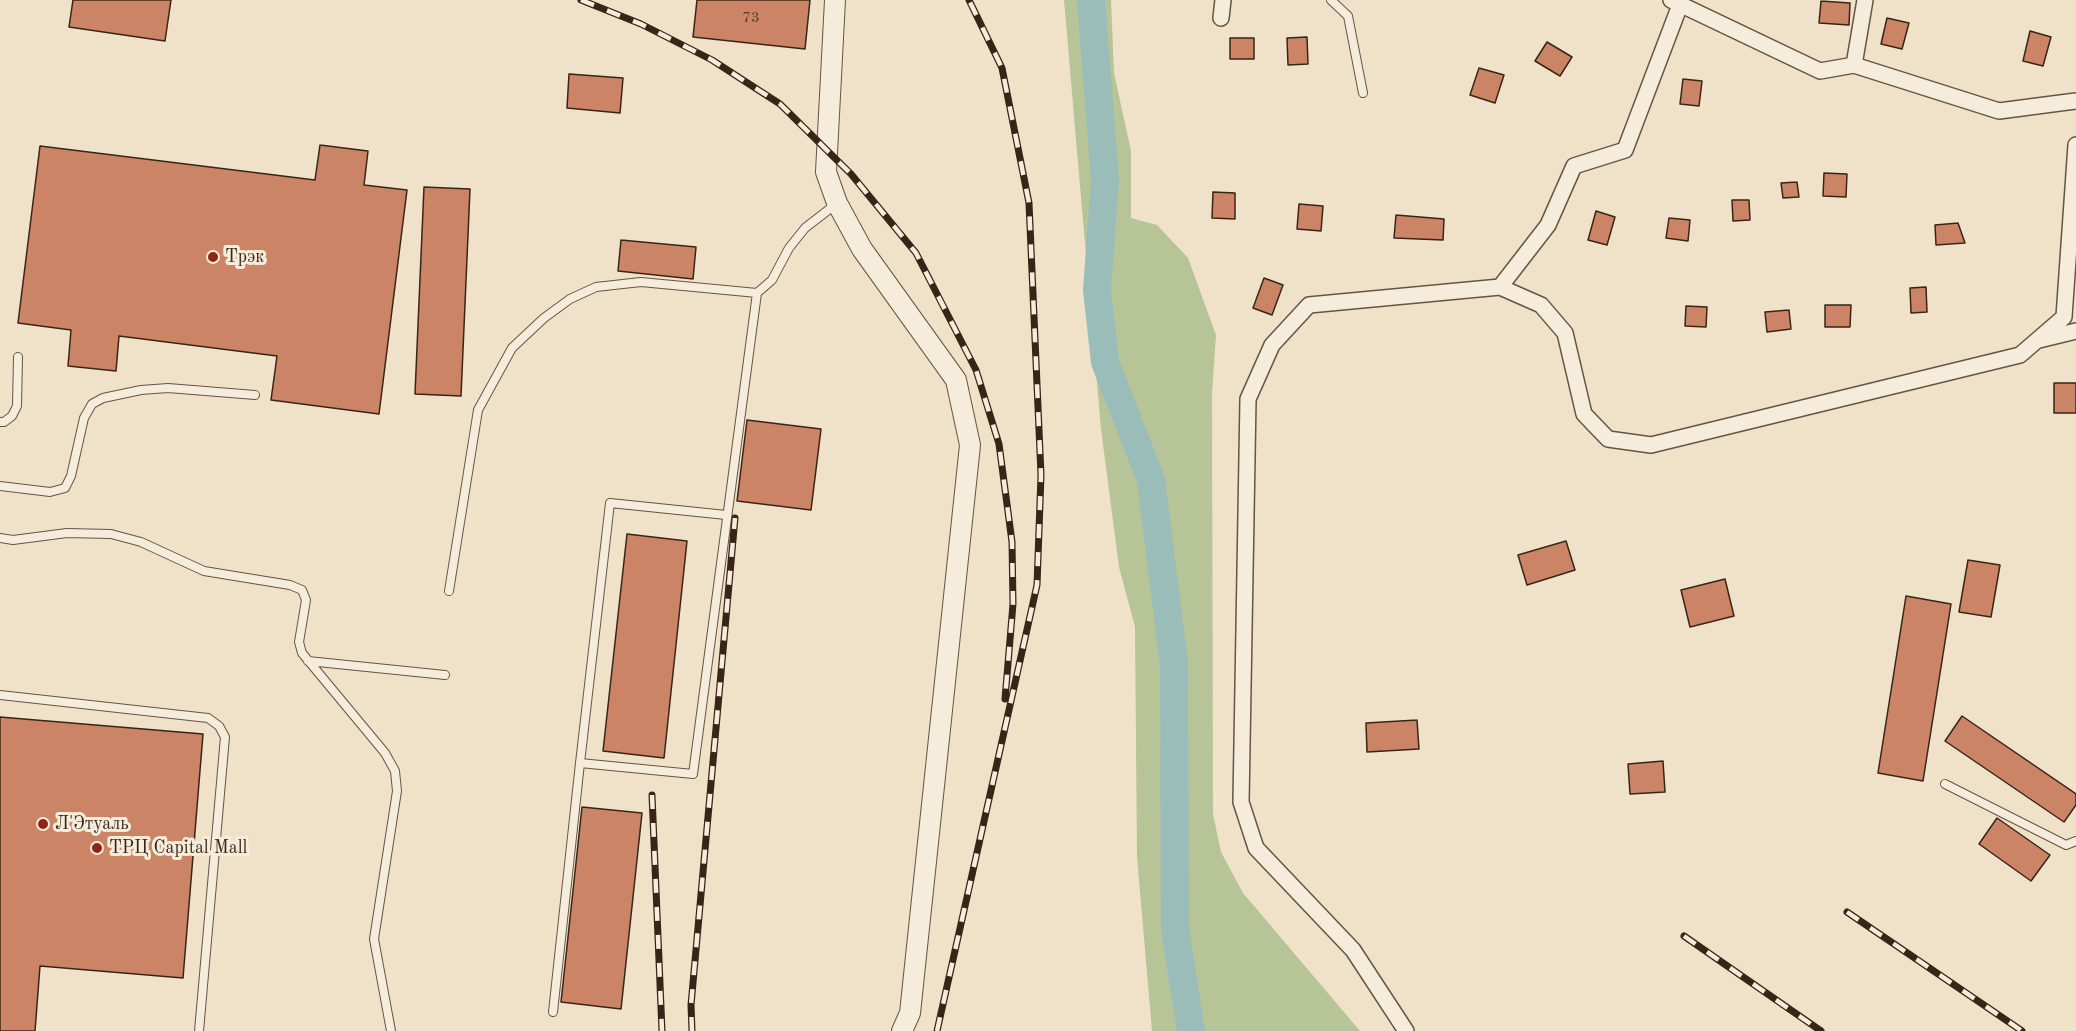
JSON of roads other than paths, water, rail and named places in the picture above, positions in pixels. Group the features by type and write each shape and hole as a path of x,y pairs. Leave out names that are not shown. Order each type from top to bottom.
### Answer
{"street":[{"path":"835,0 826,172 837,203 862,249 956,380 969,445 910,1013 902,1031"},
{"path":"1221,18 1223,0"},
{"path":"1854,65 1865,0"},
{"path":"1500,287 1548,225 1574,166 1625,150 1676,2 1820,71 1854,65 1999,111 2076,101"},
{"path":"1406,1031 1353,950 1256,848 1241,802 1248,399 1272,345 1309,305 1500,287 1541,305 1565,333 1584,414 1608,440 1651,445 2020,355 2064,317 2076,144"},
{"path":"2036,341 2076,331"}],"lane":[{"path":"1331,0 1348,16 1363,93"},
{"path":"580,762 693,774 757,293 772,280 789,248 805,228 837,203"},
{"path":"449,591 478,411 512,348 544,318 570,298 596,287 641,282 757,293"},
{"path":"0,422 12,416 17,406 18,357"},
{"path":"0,486 50,492 65,489 71,477 84,418 92,404 103,398 141,390 168,388 255,395"},
{"path":"554,1012 610,503 726,515"},
{"path":"0,538 13,540 67,533 111,534 141,542 204,571 290,585 302,590 306,600 299,642 308,661 385,753 395,771 398,791 374,939 392,1031"},
{"path":"308,661 445,675"},
{"path":"0,695 208,718 219,726 225,737 199,1031"},
{"path":"1945,784 2066,845 2076,841"}],"waterway":[{"path":"1091,0 1105,180 1097,290 1105,362 1151,480 1174,664 1175,929 1191,1031"}],"railway":[{"path":"581,0 641,24 712,60 780,104 851,174 916,253 976,370 999,444 1012,542 1013,604 1005,699"},
{"path":"937,1031 1037,585 1041,475 1029,203 1002,68 969,0"},
{"path":"692,1031 691,1005 735,518"},
{"path":"652,795 662,1031"},
{"path":"1847,912 2022,1031"},
{"path":"1684,936 1821,1031"}],"place":[{"name":"Трэк","path":"213,257"},
{"name":"Л'Этуаль","path":"43,824"},
{"name":"ТРЦ Capital Mall","path":"97,848"}]}
